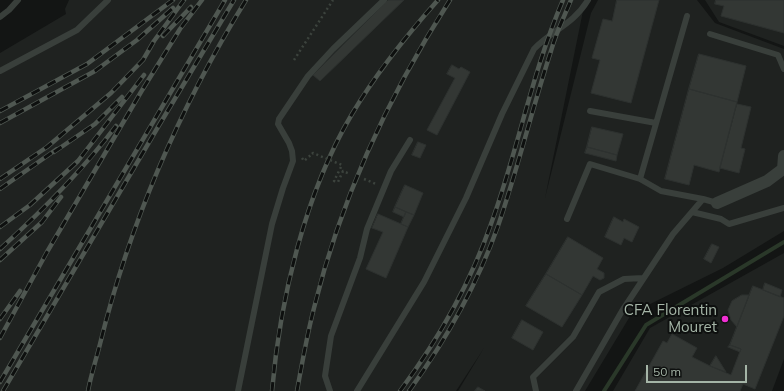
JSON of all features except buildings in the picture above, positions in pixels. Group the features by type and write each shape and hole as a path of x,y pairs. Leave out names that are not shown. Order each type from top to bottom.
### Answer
{"street":[{"path":"717,203 767,181 783,169 784,156"}],"lane":[{"path":"0,17 18,0"},
{"path":"0,71 77,30 108,0"},
{"path":"238,391 272,224 282,188 293,161 289,143 278,124 279,119 308,76 333,49 384,0"},
{"path":"357,391 428,275 466,198 502,114 534,50 540,43 576,17 588,0"},
{"path":"640,179 687,16"},
{"path":"710,34 778,55 784,69"},
{"path":"590,111 656,122"},
{"path":"330,391 325,376 331,336 360,258 367,229 391,171 410,140"},
{"path":"567,219 590,164 640,179 661,191 717,203"},
{"path":"576,391 622,311 673,234 703,199"},
{"path":"692,212 721,220 729,224 784,208"},
{"path":"536,391 533,377 573,337 599,292 624,279 644,278"}],"path":[{"path":"294,60 333,0"},
{"path":"303,159 304,160 314,153 342,165 334,181 338,182 343,171 350,174"},
{"path":"364,179 384,188"}],"shaded area":[{"path":"69,0 589,0 583,11 545,198 591,13 598,0 697,0 715,23 784,49 784,231 723,268 632,313 585,391 458,391 484,348 456,391 0,391 0,53 66,14 65,9"},
{"path":"705,0 784,0 784,46 719,22"},
{"name":"CFA Florentin Mouret","path":"784,253 784,359 772,391 613,391 650,328"}],"waterway":[{"path":"604,391 646,325 784,242"}],"railway":[{"path":"0,111 87,64 173,0"},
{"path":"0,179 47,147 111,93 143,60 154,41 184,0"},
{"path":"0,338 47,252 141,92 180,29 202,0"},
{"path":"0,382 225,0"},
{"path":"3,391 234,0"},
{"path":"88,391 112,299 142,210 179,124 222,40 246,0"},
{"path":"272,391 281,320 297,248 308,212 335,145 371,84 392,55 438,0"},
{"path":"297,391 309,328 325,267 353,187 387,110 450,0"},
{"path":"400,391 440,332 463,290 483,246 501,196 542,55 563,0"},
{"path":"409,391 436,352 460,312 490,248 512,182 553,44 571,0"},
{"path":"163,36 191,7"},
{"path":"0,123 95,71 137,40 173,8"},
{"path":"0,227 30,205 78,161 144,75"},
{"path":"54,152 95,124 122,97"},
{"path":"0,249 61,190 103,143 116,126"},
{"path":"0,189 57,149"},
{"path":"0,260 42,222 61,197"},
{"path":"0,319 20,291"}],"place":[{"name":"CFA Florentin Mouret","path":"725,319"}]}
